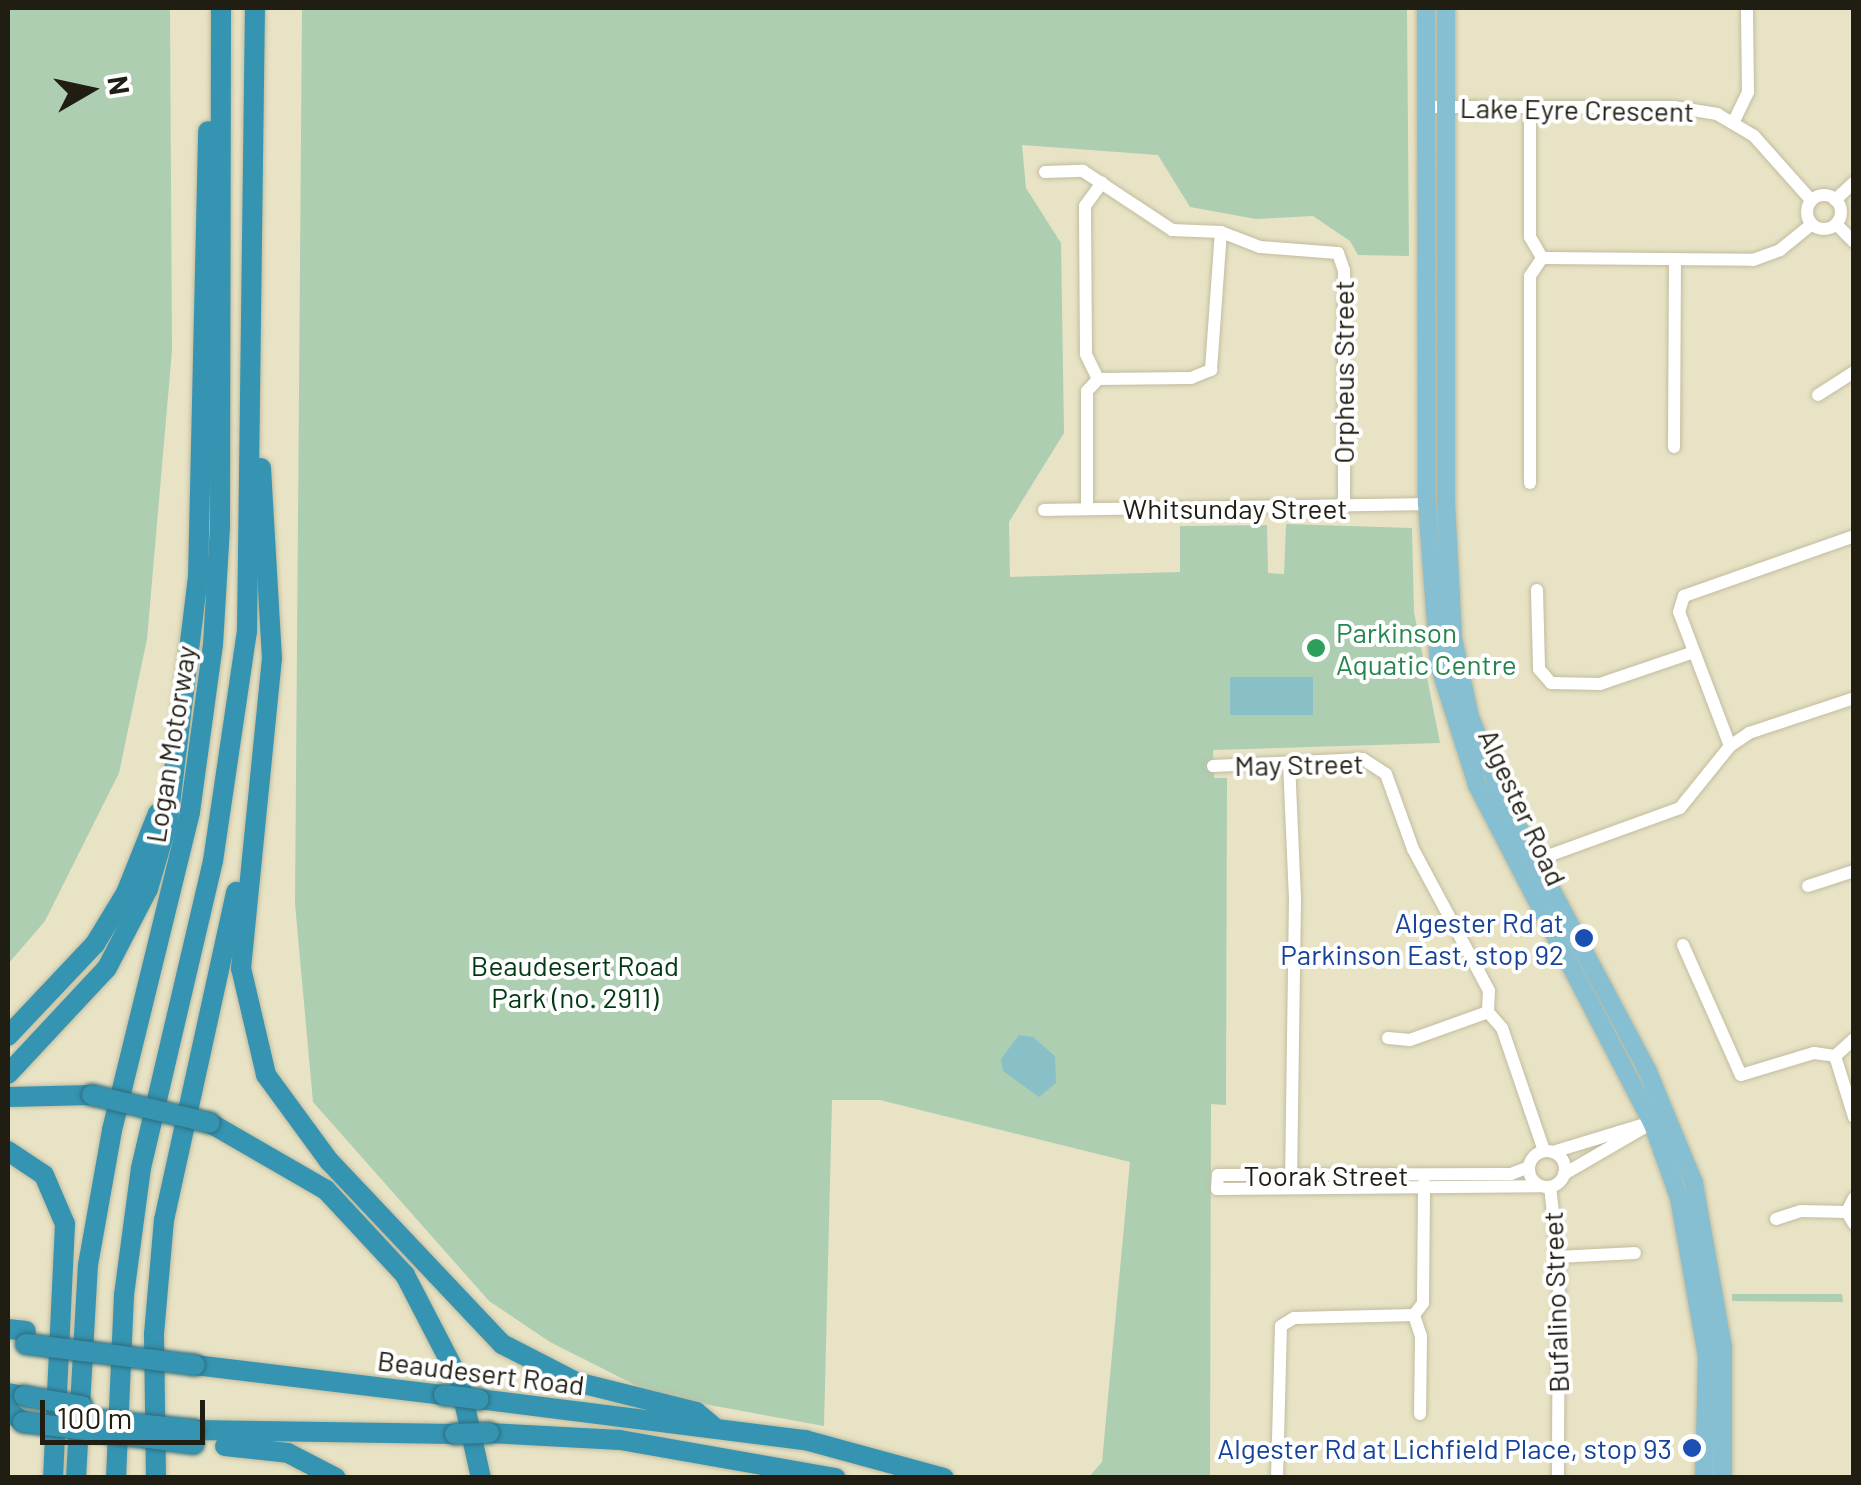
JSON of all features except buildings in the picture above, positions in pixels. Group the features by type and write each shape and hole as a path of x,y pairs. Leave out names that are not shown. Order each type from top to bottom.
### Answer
{"highway":[{"name":"Logan Motorway","path":"76,1478 88,1265 112,1130 190,812 213,645 220,509 222,8"},
{"path":"116,1478 124,1296 141,1168 213,861 241,696 252,436 254,8"},
{"path":"8,1074 73,1011 124,941 159,856 182,738 200,548 209,96 222,56"},
{"path":"252,436 267,488 272,583 262,778 241,968 256,1050 280,1099 375,1213 502,1344 576,1382 696,1412 714,1427"},
{"path":"8,1036 74,972 112,918 150,838 182,738"},
{"path":"156,1478 154,1320 168,1192 262,778"},
{"path":"8,1098 92,1096 210,1122 326,1190 405,1275 460,1379 482,1478"},
{"path":"8,1151 44,1175 65,1224 53,1478"},
{"name":"Beaudesert Road","path":"17,1337 118,1356 714,1427 854,1451 944,1478"},
{"path":"16,1406 271,1449 308,1459 336,1478"},
{"name":"Beaudesert Road","path":"16,1406 194,1437 488,1434 620,1440 836,1478"}],"main road":[{"name":"Algester Road","path":"1426,8 1426,504 1434,634 1446,696 1477,785 1527,865 1694,1183 1717,1290 1723,1478"},
{"name":"Algester Road","path":"1446,8 1447,584 1460,678 1486,761 1527,865"},
{"path":"1426,504 1446,502"},
{"name":"Algester Road","path":"1660,1118 1702,1311 1704,1478"}],"street":[{"path":"1734,120 1748,92 1747,8"},
{"name":"Lake Eyre Crescent","path":"1427,107 1674,107 1734,120 1812,200"},
{"path":"1530,107 1530,237 1542,258"},
{"name":"Orpheus Street","path":"1045,172 1065,167 1102,183 1172,230 1221,232 1260,248 1328,250 1341,260 1344,508"},
{"path":"1812,224 1812,200 1835,200 1854,182"},
{"path":"1098,379 1086,354 1086,206 1102,183"},
{"path":"1835,200 1836,224 1854,242"},
{"path":"1542,258 1674,260 1768,256 1812,224 1836,224"},
{"path":"1087,509 1087,391 1098,379 1191,378 1211,370 1221,232"},
{"path":"1530,483 1530,276 1542,258"},
{"path":"1674,260 1674,447"},
{"path":"1818,395 1854,372"},
{"name":"Whitsunday Street","path":"1044,510 1426,504"},
{"path":"1730,746 1679,612 1684,596 1854,536"},
{"path":"1537,590 1538,669 1552,683 1600,684 1694,652"},
{"path":"1527,865 1680,808 1730,746 1854,698"},
{"name":"May Street","path":"1214,766 1363,759 1386,774 1413,849 1489,991 1488,1012 1502,1028 1548,1151 1564,1174"},
{"path":"1289,762 1295,897 1292,1182"},
{"path":"1808,886 1854,871"},
{"path":"1683,944 1695,960 1736,1071 1751,1074 1814,1052 1835,1056"},
{"path":"1388,1038 1410,1040 1488,1012"},
{"path":"1835,1056 1854,1039"},
{"path":"1835,1056 1854,1118"},
{"path":"1660,1118 1545,1187 1528,1167 1548,1151 1660,1118"},
{"name":"Toorak Street","path":"1424,1182 1511,1174 1528,1167"},
{"name":"Toorak Street","path":"1292,1182 1218,1175 1217,1189 1292,1182 1545,1187"},
{"path":"1277,1478 1281,1326 1294,1318 1414,1315 1423,1304 1424,1182"},
{"name":"Bufalino Street","path":"1545,1187 1558,1257 1558,1478"},
{"path":"1776,1219 1801,1211 1850,1218 1854,1198"},
{"path":"1558,1257 1635,1252"},
{"path":"1414,1315 1420,1336 1420,1414"}],"green space":[{"path":"8,8 170,8 172,350 147,639 119,773 45,921 8,964"},
{"name":"Beaudesert Road Park (no. 2911)","path":"302,8 1407,8 1409,256 1358,255 1350,241 1313,216 1256,219 1190,207 1158,155 1022,145 1026,188 1061,243 1064,433 1009,522 1010,577 1180,572 1180,526 1267,525 1268,573 1284,574 1286,524 1412,528 1414,612 1440,743 1213,750 1214,778 1227,778 1226,1105 1211,1104 1210,1477 1089,1477 1102,1462 1130,1162 880,1100 832,1100 824,1426 655,1395 550,1342 489,1301 313,1102 295,904"},
{"path":"1732,1294 1842,1294 1843,1302 1732,1301"}],"water":[{"path":"1230,677 1313,677 1313,715 1230,715"},
{"path":"1019,1035 1033,1037 1055,1056 1056,1083 1039,1097 1003,1071 1001,1059"}],"place":[{"name":"Parkinson Aquatic Centre","path":"1316,648"},
{"name":"Algester Rd at Parkinson East, stop 92","path":"1584,938"},
{"name":"Algester Rd at Lichfield Place, stop 93","path":"1692,1448"}]}
